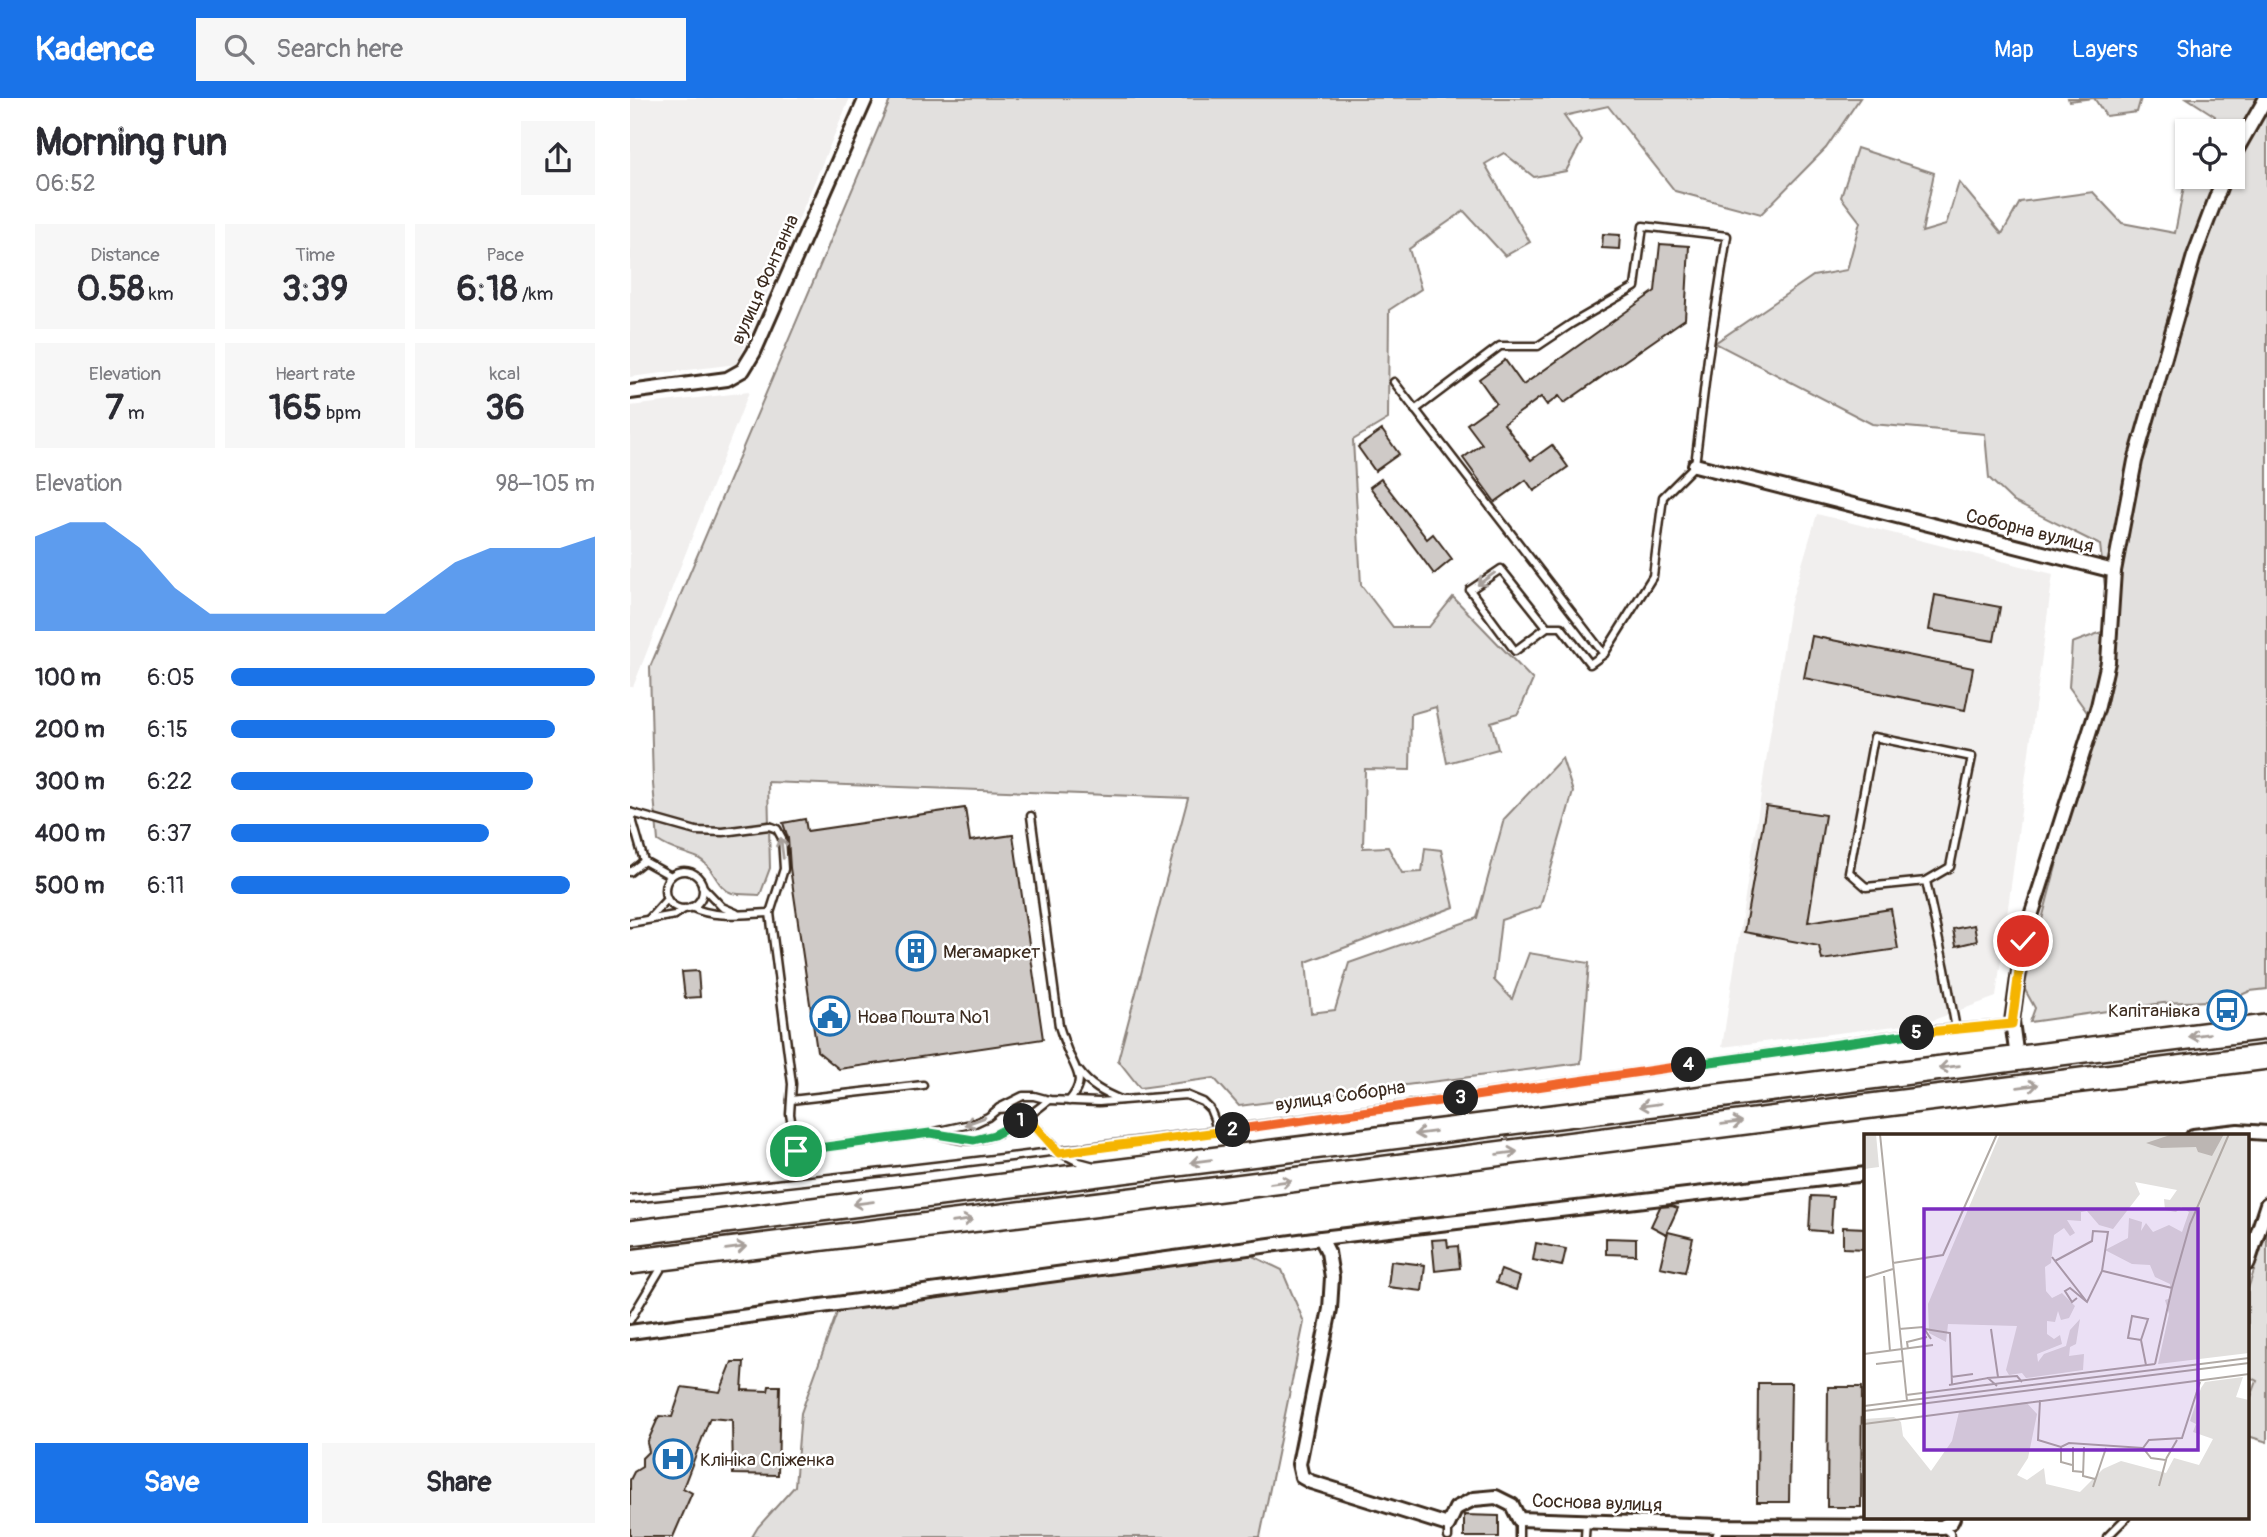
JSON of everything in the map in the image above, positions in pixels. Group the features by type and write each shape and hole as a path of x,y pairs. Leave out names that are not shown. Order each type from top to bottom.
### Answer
{"highway":[{"path":"630,1233 2267,1027"},
{"path":"630,1262 2267,1057"}],"street":[{"name":"вулиця Фонтанна","path":"630,392 727,379 743,370 754,352 866,98"},
{"path":"2245,135 2266,98"},
{"path":"2114,571 2135,461 2194,256 2219,189"},
{"name":"Соборна вулиця","path":"1695,466 2114,571 2105,673 2094,719 2023,941 2012,1024 2017,1058"},
{"path":"2211,1134 2238,1131 2267,1133"},
{"path":"630,1332 1321,1238 1864,1174"},
{"path":"2249,1260 2267,1204"},
{"name":"Соснова вулиця","path":"1321,1238 1328,1252 1332,1277 1330,1309 1298,1464 1302,1477 1311,1482 1448,1531 1456,1508 1474,1499 1496,1497 1512,1505 1519,1519 1718,1531 1946,1532"}],"lane":[{"path":"1415,410 1500,346 1538,346 1635,287 1643,226 1727,236 1709,349 1695,466 1663,497 1653,576 1604,654 1590,664 1560,627 1547,626 1515,651 1471,590 1501,569 1547,626"},
{"path":"1394,382 1604,654"},
{"path":"1874,737 1972,757 1950,867 1926,881 1866,887 1849,872 1874,737"},
{"path":"631,812 644,861 671,876"},
{"path":"631,812 696,831 723,832 769,825 777,829 782,838 784,869 770,914 792,1083 790,1114 796,1151"},
{"path":"1031,816 1059,1026 1069,1053 1085,1079 1103,1093 1123,1101"},
{"path":"630,872 644,861"},
{"path":"630,923 675,915 688,908 701,899 700,879 683,871 671,876 665,887 667,899 672,905 688,908 701,912 770,914"},
{"path":"1926,881 1956,1029"},
{"path":"702,886 722,907 741,915"},
{"path":"648,921 667,899"},
{"name":"вулиця Соборна","path":"630,1199 1059,1153 1956,1029 2012,1024"},
{"path":"1069,1101 1077,1091 1080,1081 1078,1070"},
{"path":"790,1100 923,1085"},
{"path":"777,1153 930,1133 975,1123 1015,1098 1023,1096 1069,1101 1123,1101 1186,1095 1203,1102 1210,1109 1217,1132"},
{"path":"930,1133 974,1140 994,1135 1027,1117 1049,1100"},
{"path":"998,1109 1012,1108 1027,1117 1059,1153 1079,1162 1116,1172"},
{"path":"630,1320 668,1257"},
{"path":"1519,1519 1519,1537"},
{"path":"2107,1537 2124,1520"},
{"path":"1585,1537 1586,1521"}],"shaded area":[{"path":"630,98 850,98 737,364 630,377"},
{"path":"891,98 1860,98 1826,148 1761,214 1675,191 1608,106 1564,116 1582,141 1566,171 1534,177 1504,153 1485,164 1530,242 1505,256 1464,211 1409,249 1421,289 1389,310 1388,419 1353,440 1361,585 1393,627 1429,627 1453,597 1533,680 1518,714 1491,722 1498,749 1447,763 1436,707 1411,714 1410,770 1365,769 1363,848 1388,847 1402,873 1422,872 1425,848 1441,850 1454,907 1306,962 1311,1013 1335,1010 1349,963 1477,918 1504,819 1562,758 1573,792 1540,907 1501,920 1494,980 1512,999 1529,953 1589,963 1581,1063 1239,1106 1214,1078 1140,1088 1118,1060 1188,798 768,782 770,868 760,895 732,893 722,887 708,866 698,858 658,841 653,784 650,667"},
{"path":"2068,98 2094,98 2069,101"},
{"path":"2094,98 2141,98 2137,112 2106,116"},
{"path":"2187,98 2267,98 2267,989 2250,991 2230,1000 2163,1003 2030,1022 2035,1008 2024,988 2094,722 2069,687 2072,643 2110,629 2100,545 2014,502 1989,478 1985,434 1872,424 1715,343 1813,276 1847,270 1860,222 1841,197 1857,148 1934,173 1922,232 1946,225 1959,182 2002,234 2020,202 2093,192 2122,223 2175,233 2184,189 2245,189 2245,119 2213,119 2215,116"},
{"path":"749,392 633,687 630,687 630,406"},
{"path":"1817,514 2053,574 1996,997 1928,1022 1722,1047 1790,605"},
{"path":"2267,1230 2267,1442 2249,1436 2249,1402 2257,1381 2249,1377 2249,1286"},
{"path":"1240,1250 1282,1270 1304,1322 1260,1537 752,1537 795,1486 801,1413 838,1310"}],"building":[{"path":"1603,234 1620,235 1619,249 1602,248"},
{"path":"1660,244 1689,246 1685,319 1564,403 1559,396 1547,405 1541,397 1504,424 1531,460 1552,445 1568,467 1534,491 1526,480 1495,502 1463,458 1482,444 1467,424 1496,403 1479,379 1505,360 1523,385 1655,291"},
{"path":"1382,430 1399,454 1375,471 1358,447"},
{"path":"1381,479 1427,539 1433,534 1452,559 1434,574 1370,487"},
{"path":"1935,595 2000,607 1994,641 1929,630"},
{"path":"1812,636 1973,668 1965,710 1804,678"},
{"path":"1766,806 1825,815 1808,922 1891,909 1898,949 1822,960 1819,946 1744,932"},
{"name":"Мегамаркет","path":"965,808 970,841 1013,835 1043,1039 839,1069 817,1051 788,838 783,823 805,819 807,831"},
{"path":"1974,925 1977,941 1956,946 1953,929"},
{"path":"698,971 700,997 685,998 682,972"},
{"path":"1811,1196 1833,1197 1831,1232 1809,1230"},
{"path":"1660,1207 1678,1208 1666,1234 1651,1226"},
{"path":"1843,1227 1864,1228 1864,1249 1843,1248"},
{"path":"1668,1232 1693,1238 1685,1272 1660,1267"},
{"path":"1606,1238 1636,1239 1636,1255 1606,1254"},
{"path":"1447,1239 1448,1247 1458,1246 1460,1268 1435,1271 1432,1240"},
{"path":"1536,1243 1566,1249 1562,1266 1533,1260"},
{"path":"1391,1261 1425,1265 1422,1291 1388,1287"},
{"path":"1501,1270 1520,1277 1516,1290 1496,1283"},
{"path":"732,1362 744,1362 742,1390 768,1391 769,1386 780,1386 778,1475 733,1474 732,1420 710,1418 683,1488 692,1493 673,1537 630,1537 630,1480 634,1472 642,1467 642,1458 649,1451 647,1443 659,1416 672,1417 682,1387 720,1392"},
{"path":"1758,1383 1791,1383 1789,1502 1757,1502"},
{"path":"1828,1387 1862,1387 1861,1507 1827,1507"},
{"path":"1464,1515 1499,1516 1499,1537 1464,1537"}],"place":[{"name":"Мегамаркет","path":"916,951"},
{"name":"Капітанівка","path":"2227,1010"},
{"name":"Нова Пошта №1","path":"830,1016"},
{"name":"Клініка Спіженка","path":"673,1459"}],"route":[{"path":"796,1151 930,1133 974,1140 994,1135 1027,1117 1059,1153 1926,1031 2012,1024 2023,941"}]}
